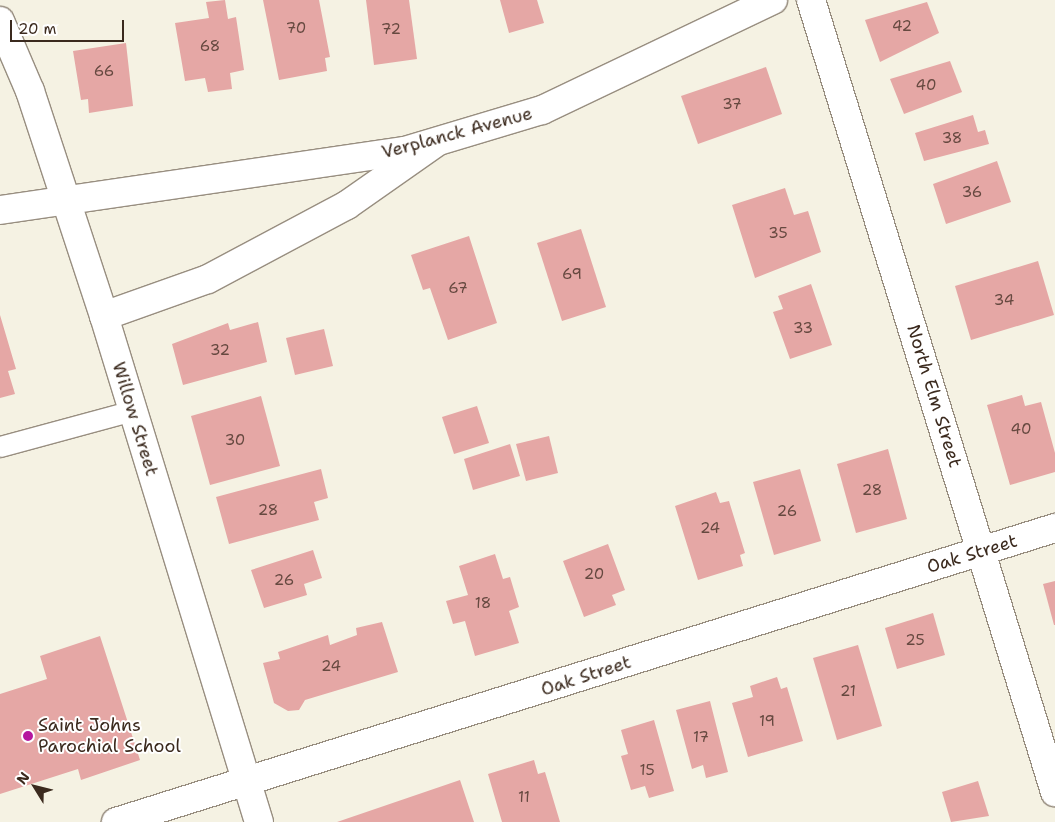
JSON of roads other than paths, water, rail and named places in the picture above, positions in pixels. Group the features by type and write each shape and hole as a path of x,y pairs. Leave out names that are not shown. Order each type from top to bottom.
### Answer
{"street":[{"name":"Verplanck Avenue","path":"0,210 405,151 542,110 773,0"},
{"name":"North Elm Street","path":"811,0 1055,792"},
{"name":"Willow Street","path":"0,21 30,91 63,200 104,316 259,822"},
{"path":"104,316 208,279 387,181 440,140"},
{"name":"Oak Street","path":"116,822 1055,528"}],"lane":[{"path":"0,447 133,411"}],"place":[{"name":"Saint Johns Parochial School","path":"28,736"}]}
